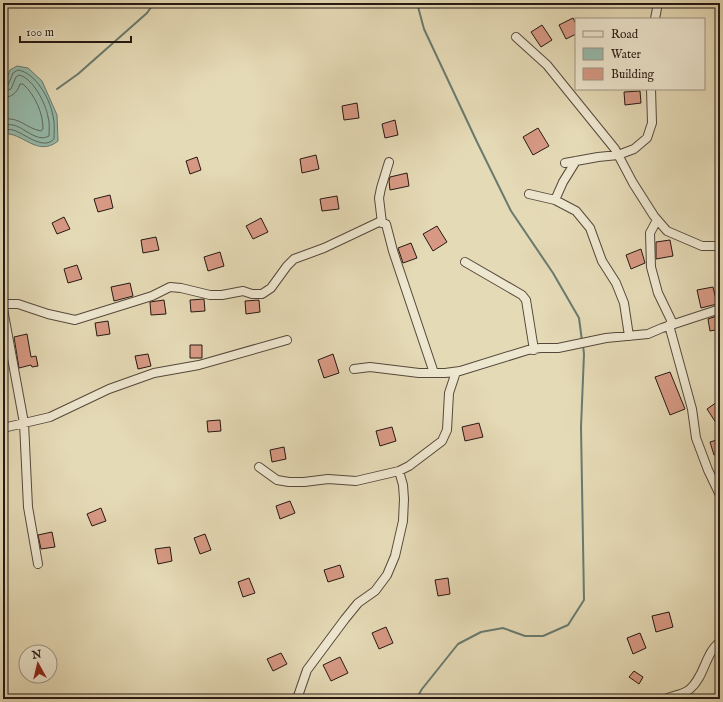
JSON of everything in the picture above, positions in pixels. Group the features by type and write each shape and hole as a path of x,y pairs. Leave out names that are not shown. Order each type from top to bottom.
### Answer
{"street":[{"path":"655,18 658,3"},
{"path":"516,37 547,65 615,150 633,183 657,220 667,231 702,246 720,246"},
{"path":"565,163 618,155 634,149 647,138 652,123 650,90"},
{"path":"555,200 563,182 576,161"},
{"path":"382,223 379,198 389,162"},
{"path":"530,194 555,200 576,211 590,228 602,261 616,283 624,303 630,336"},
{"path":"657,220 650,234 650,268 671,325 692,409 696,438 708,470 720,495"},
{"path":"3,304 18,304 48,314 75,320 152,296 170,287 222,296 244,291 252,294 262,294 271,288 294,259 324,248 379,222 386,224 392,251 427,347 434,373"},
{"path":"465,262 522,295 526,300 534,350"},
{"path":"3,309 24,424 28,507 38,564"},
{"path":"354,369 370,367 394,371 434,373 456,372 483,365 508,356 534,350 558,348 606,338 648,334 720,309"},
{"path":"3,428 50,417 109,389 154,373 199,365 243,351 287,340"},
{"path":"259,467 277,480 289,482 328,479 356,481 399,471 409,466 442,441 447,430 449,393 456,372"},
{"path":"297,699 307,670 345,618 358,603 375,591 387,575 394,556 403,521 404,492 399,471"},
{"path":"665,699 681,695 690,688 700,676 714,646 720,642"}],"water":[{"path":"17,66 28,68 42,81 57,115 58,141 50,145 43,147 30,143 17,136 3,134 4,86 10,70"}],"building":[{"path":"573,18 575,22 575,34 566,39 559,25"},
{"path":"542,25 552,40 541,47 531,32"},
{"path":"640,91 641,103 625,105 624,92"},
{"path":"357,103 359,118 344,120 342,106"},
{"path":"395,120 398,135 385,138 382,124"},
{"path":"538,128 549,146 533,155 523,137"},
{"path":"316,155 319,169 302,173 300,159"},
{"path":"197,157 201,170 190,174 186,161"},
{"path":"407,173 409,186 390,190 390,177"},
{"path":"110,195 113,208 98,212 94,199"},
{"path":"337,196 339,209 322,211 320,199"},
{"path":"64,217 70,229 57,234 52,223"},
{"path":"261,218 268,232 253,239 246,226"},
{"path":"437,226 447,242 433,251 423,234"},
{"path":"156,237 159,250 143,253 141,240"},
{"path":"670,240 673,256 656,259 656,242"},
{"path":"411,243 417,258 403,263 398,248"},
{"path":"641,249 645,263 631,269 626,255"},
{"path":"220,252 224,266 208,271 204,257"},
{"path":"77,265 82,279 68,283 64,269"},
{"path":"130,283 133,296 114,301 111,287"},
{"path":"713,287 717,304 701,308 697,290"},
{"path":"204,299 205,311 191,312 190,300"},
{"path":"164,300 166,314 151,315 150,302"},
{"path":"259,300 260,312 246,314 245,301"},
{"path":"720,315 720,329 710,331 708,319"},
{"path":"108,321 110,334 97,336 95,323"},
{"path":"27,334 31,357 36,356 38,366 32,367 31,365 19,368 14,337"},
{"path":"190,345 202,345 202,358 190,358"},
{"path":"148,354 151,366 138,369 135,356"},
{"path":"333,354 339,373 324,378 318,360"},
{"path":"670,372 685,409 670,415 655,377"},
{"path":"720,400 720,429 707,409"},
{"path":"220,420 221,431 208,432 207,421"},
{"path":"479,423 483,437 465,441 462,427"},
{"path":"392,427 396,441 380,446 376,431"},
{"path":"720,439 720,453 714,455 710,442"},
{"path":"284,447 286,459 272,462 270,450"},
{"path":"290,501 295,513 280,519 276,506"},
{"path":"101,508 106,521 92,526 87,514"},
{"path":"52,532 55,547 41,549 38,535"},
{"path":"205,534 211,550 200,554 194,538"},
{"path":"170,547 172,561 158,564 155,549"},
{"path":"340,565 344,577 328,582 324,570"},
{"path":"249,578 255,593 243,597 238,582"},
{"path":"448,578 450,594 438,596 435,580"},
{"path":"669,612 673,627 656,632 652,616"},
{"path":"386,627 393,643 379,649 372,633"},
{"path":"640,633 646,648 633,654 627,638"},
{"path":"281,653 287,664 273,671 267,659"},
{"path":"340,657 348,673 331,681 323,665"},
{"path":"634,671 643,677 639,684 629,677"}],"waterway":[{"path":"57,89 78,74 147,13 154,3"},
{"path":"417,3 424,29 511,211 553,273 579,318 582,341"},
{"path":"416,699 422,689 458,644 481,632 503,628 525,636 543,636 568,625 584,600 581,427 584,354 583,345"}]}
